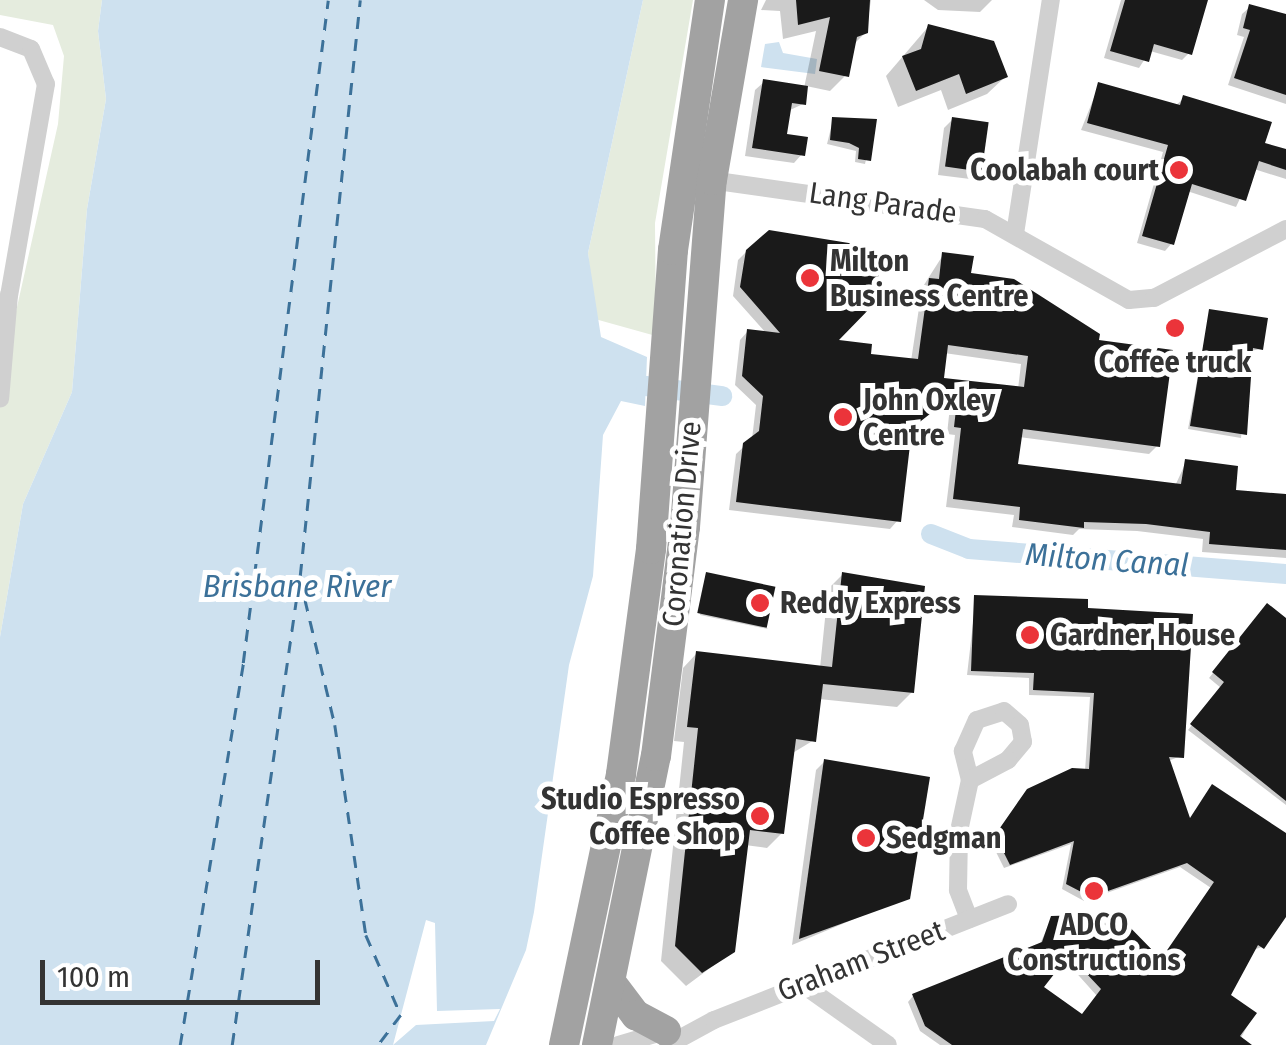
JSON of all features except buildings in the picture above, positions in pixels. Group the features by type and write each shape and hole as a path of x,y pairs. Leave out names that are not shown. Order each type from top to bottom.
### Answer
{"highway":[{"name":"Coronation Drive","path":"564,1045 621,774 659,435 682,176 710,0"},
{"name":"Coronation Drive","path":"597,1045 613,985 659,737 690,450 712,180 743,0"},
{"path":"613,985 636,1015 667,1038"}],"street":[{"path":"1015,234 1052,0"},
{"path":"0,37 37,55 46,84 10,295 0,399"},
{"name":"Lang Parade","path":"682,176 971,216 1015,234 1137,301 1286,230"},
{"path":"969,919 958,890 959,831 970,780"},
{"name":"Graham Street","path":"618,1045 667,1038 1008,904"},
{"path":"802,984 888,1045"}],"shaded area":[{"path":"0,0 102,0 98,31 106,99 87,209 72,392 23,504 0,637 0,383 58,124 64,56 53,25 0,15"},
{"path":"643,0 693,0 655,223 656,336 595,319 588,253"}],"water":[{"name":"Brisbane River","path":"102,0 643,0 588,253 601,337 647,357 645,406 621,401 603,435 593,576 569,665 534,912 526,950 486,1045 0,1045 0,637 23,504 72,392 87,209 106,99 98,31"},
{"path":"779,42 783,53 817,59 815,74 761,67 765,44"}],"pier":[{"path":"426,920 435,923 437,1011 500,1009 494,1021 416,1025 393,1045"}],"waterway":[{"name":"Milton Canal","path":"646,386 722,396"},
{"name":"Milton Canal","path":"931,534 969,549 1286,574"}],"ferry route":[{"path":"180,1045 243,663 328,0"},
{"path":"232,1045 300,576 360,0"},
{"path":"300,578 335,725 366,935 401,1015 378,1045"}],"place":[{"name":"Coolabah court","path":"1179,170"},
{"name":"Milton Business Centre","path":"810,278"},
{"name":"Coffee truck","path":"1175,328"},
{"name":"John Oxley Centre","path":"843,417"},
{"name":"Reddy Express","path":"760,603"},
{"name":"Gardner House","path":"1030,635"},
{"name":"Studio Espresso Coffee Shop","path":"760,816"},
{"name":"Sedgman","path":"866,838"},
{"name":"ADCO Constructions","path":"1094,891"}]}
